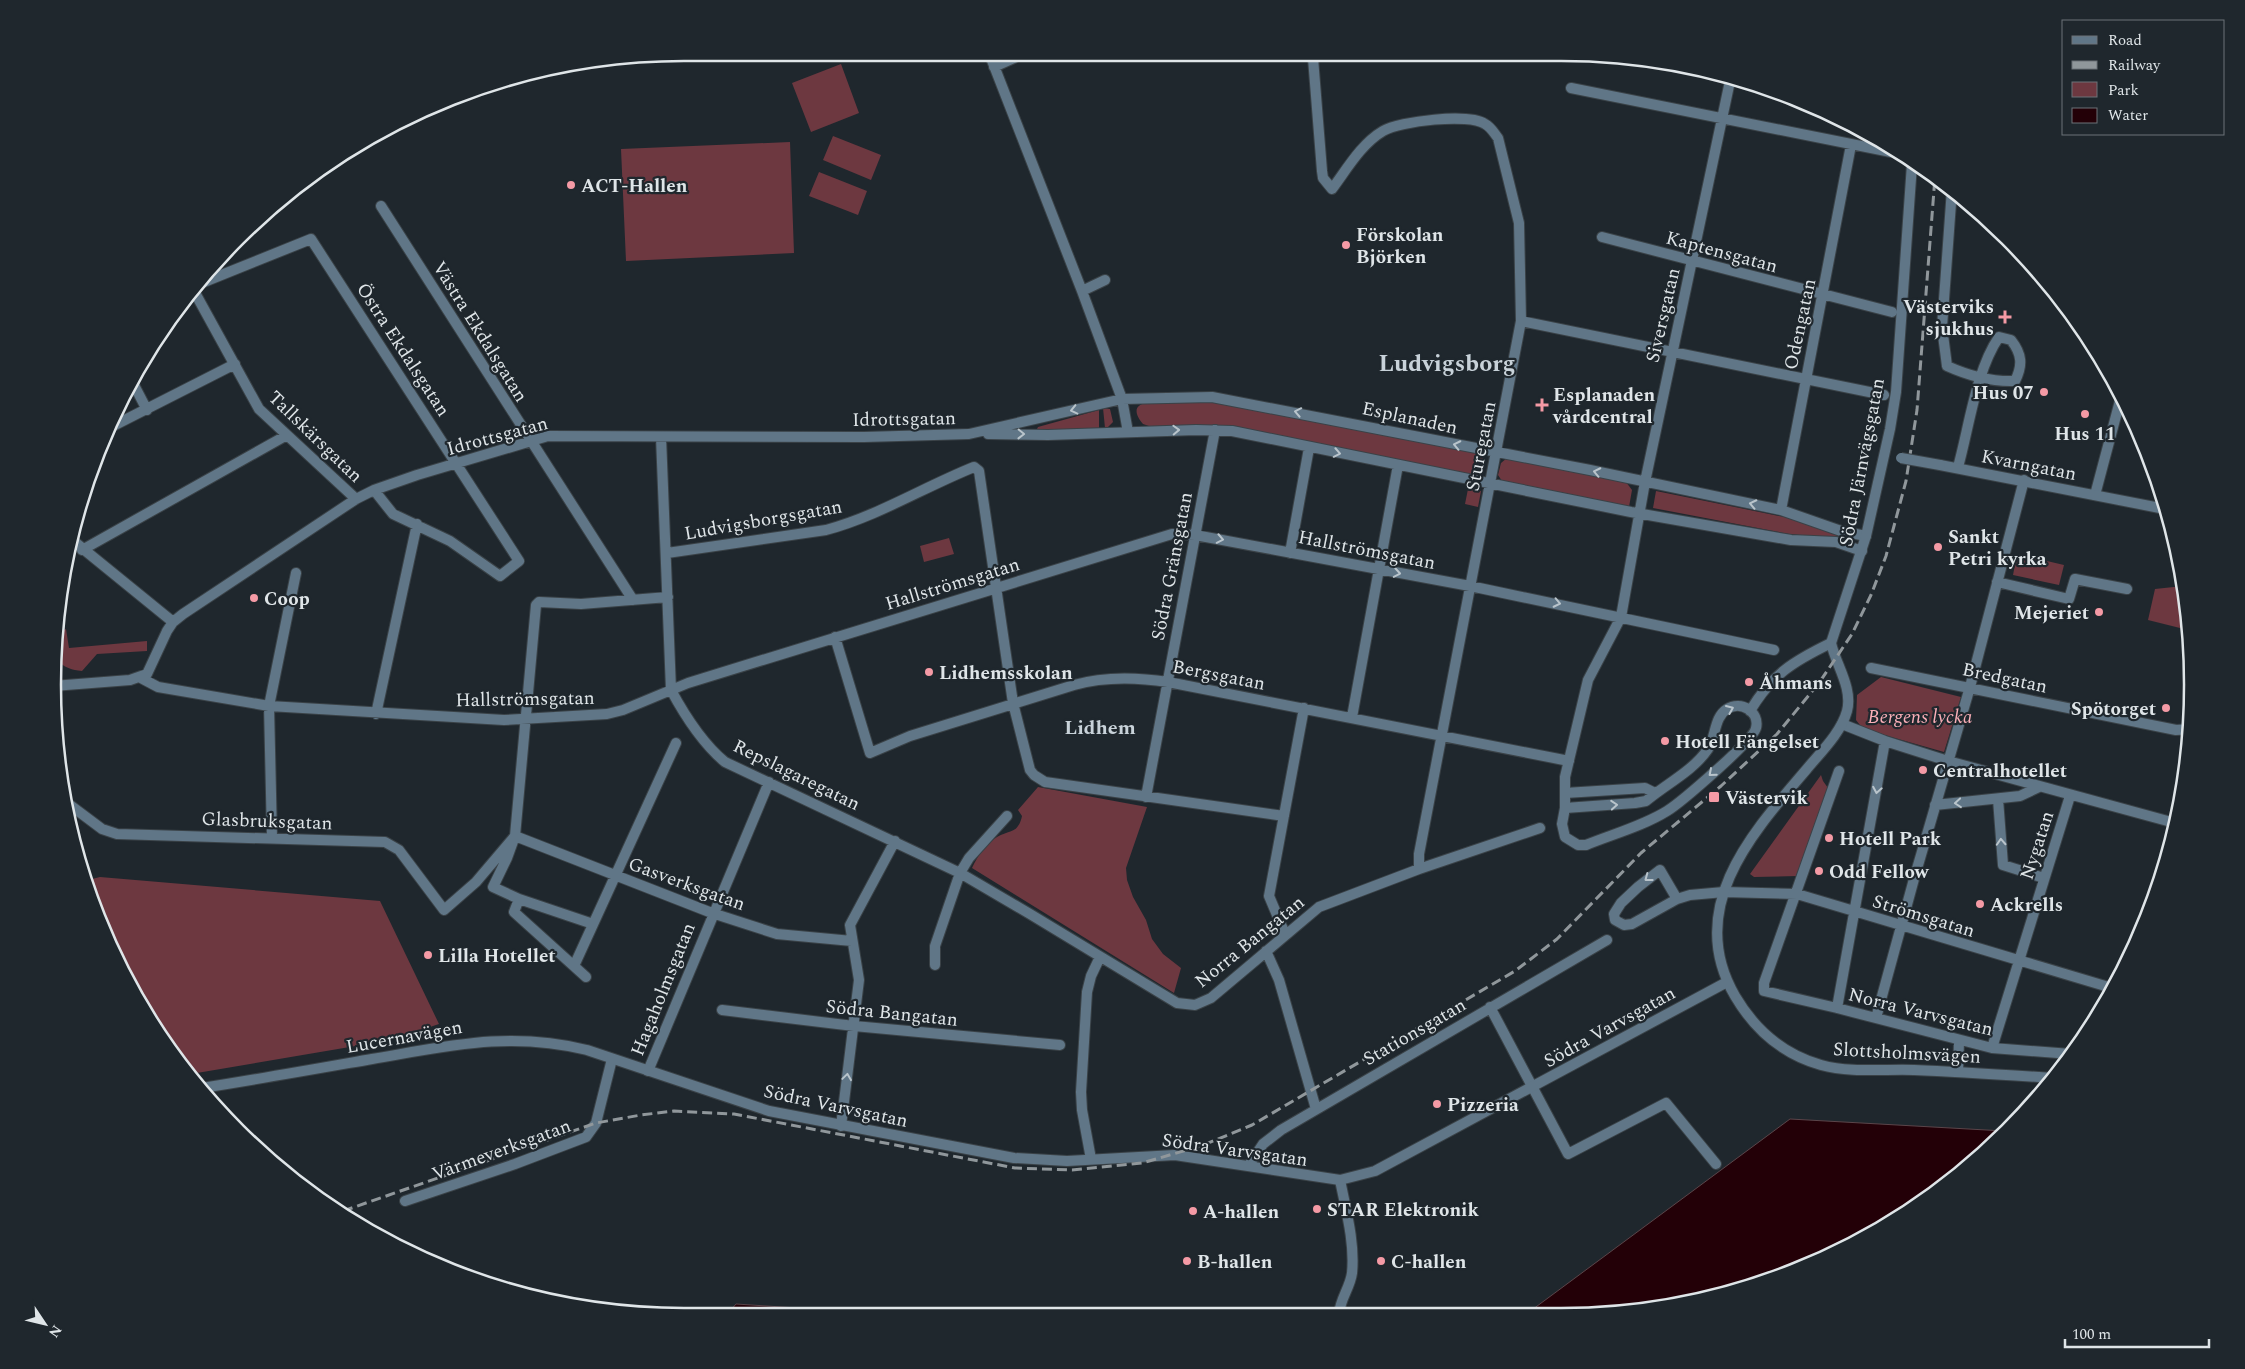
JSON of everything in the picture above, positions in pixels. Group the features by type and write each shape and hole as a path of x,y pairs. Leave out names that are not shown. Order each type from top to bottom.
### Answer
{"street":[{"name":"Sturegatan","path":"1313,61 1323,178 1332,189 1364,146 1385,130 1411,123 1465,119 1486,124 1498,138 1519,223 1520,320 1419,854 1419,869"},
{"path":"993,62 1082,290 1122,399 1128,432"},
{"name":"Siversgatan","path":"1729,84 1645,482 1621,617 1588,680 1565,777 1563,832 1570,841 1578,845 1586,845 1668,810 1751,738 1756,731 1757,724 1756,716 1750,710"},
{"path":"1571,88 1880,150"},
{"name":"Odengatan","path":"1781,510 1851,144"},
{"name":"Södra Järnvägsgatan","path":"1831,643 1866,536 1896,392 1912,169"},
{"path":"1951,199 1942,327 1947,366 1958,371 1982,376 2000,381 2015,381 2022,368 2019,349 2011,340 1999,337 1990,349 1982,376 1958,467"},
{"name":"Västra Ekdalsgatan","path":"381,206 633,600"},
{"name":"Kaptensgatan","path":"1602,238 1892,312"},
{"name":"Östra Ekdalsgatan","path":"212,279 312,239 519,561 500,576 467,551 417,524"},
{"path":"1082,290 1105,280"},
{"name":"Tallskärsgatan","path":"197,297 259,410 356,500"},
{"path":"1520,320 1884,395"},
{"path":"120,423 235,364"},
{"path":"136,389 147,410"},
{"name":"Esplanaden","path":"970,434 1122,399 1196,396 1232,399 1781,510 1841,531 1866,536"},
{"path":"2095,495 2118,406"},
{"name":"Södra Gränsgatan","path":"1146,797 1215,430"},
{"path":"970,434 1048,435 1232,431 1640,514 1791,540 1836,542 1862,551"},
{"name":"Idrottsgatan","path":"173,622 356,500 374,490 548,436 864,437 970,434"},
{"path":"82,550 287,435"},
{"name":"Repslagaregatan","path":"661,437 671,690 688,718 718,756 725,762 960,873 1100,957"},
{"path":"1290,553 1309,448"},
{"name":"Kvarngatan","path":"1884,455 1958,467 2158,508"},
{"path":"1352,717 1398,465"},
{"name":"Ludvigsborgsgatan","path":"667,553 826,530 850,523 974,467 979,471 997,587"},
{"path":"1876,1018 1970,687 2024,480"},
{"path":"374,490 393,514 417,524 376,714"},
{"name":"Hallströmsgatan","path":"141,678 158,687 269,706 376,714 524,720 607,714 624,710 671,690 835,637 1172,534 1195,535 1470,586 1774,650"},
{"path":"61,681 130,680 141,678 151,668 173,622 77,545"},
{"path":"272,838 269,706 296,574"},
{"path":"1997,582 2069,599 2075,579 2127,589"},
{"path":"997,587 1013,703 1030,770 1039,780 1284,816"},
{"path":"593,924 493,887 515,836 535,609 539,602 581,604 668,597"},
{"name":"Bergsgatan","path":"835,637 870,753 910,736 1090,680 1139,678 1352,717 1569,761"},
{"path":"1565,808 1635,803 1646,800 1703,756 1713,740 1718,720 1725,710 1738,705 1750,710 1760,693 1785,668 1831,643"},
{"name":"Slottsholmsvägen","path":"1831,643 1848,694 1847,712 1842,724 1747,843 1729,875 1720,909 1718,933 1719,949 1727,982 1743,1009 1757,1027 1786,1052 1803,1059 1839,1068 2044,1077"},
{"name":"Bredgatan","path":"1871,668 2182,730"},
{"path":"1285,934 1270,896 1304,708"},
{"path":"1842,724 1885,742 1948,761 2070,796 2169,821"},
{"path":"1838,1008 1885,742"},
{"path":"574,966 676,743"},
{"path":"1797,894 1839,771"},
{"name":"Hagaholmsgatan","path":"648,1071 712,913 769,782"},
{"path":"1935,805 2020,796 2040,787"},
{"path":"1565,793 1645,788 1655,793"},
{"name":"Nygatan","path":"1992,1048 2070,796"},
{"path":"1998,799 2003,865 2044,878"},
{"name":"Glasbruksgatan","path":"74,809 102,830 117,834 378,841 390,844 400,850 444,910 476,882 515,836"},
{"path":"935,965 935,946 960,873 969,858 1007,816"},
{"name":"Norra Bangatan","path":"1100,957 1177,1003 1186,1006 1195,1005 1211,998 1319,907 1419,869 1540,828"},
{"name":"Gasverksgatan","path":"515,836 712,913 777,934 852,941"},
{"path":"842,1126 859,980 850,925 894,841"},
{"path":"1677,899 1660,870 1620,904 1614,914 1615,920 1624,925 1632,924 1677,899 1690,894 1724,892"},
{"name":"Strömsgatan","path":"1724,892 1797,894 2019,962 2105,986"},
{"name":"Norra Varvsgatan","path":"1797,894 1764,983 1764,991 1992,1048 2063,1053"},
{"path":"519,898 514,912 586,977"},
{"name":"Stationsgatan","path":"1249,1165 1270,1138 1316,1109 1606,940"},
{"path":"1266,951 1279,980 1316,1109"},
{"path":"1092,1160 1082,1110 1081,1092 1087,992 1091,976 1100,957"},
{"name":"Södra Varvsgatan","path":"612,1059 769,1111 1014,1158 1067,1161 1162,1154 1249,1165 1340,1180 1375,1171 1533,1088 1727,982"},
{"path":"1490,1007 1568,1154 1666,1103 1716,1164"},
{"name":"Södra Bangatan","path":"722,1010 854,1026 1060,1045"},
{"name":"Lucernavägen","path":"209,1087 477,1041 503,1040 556,1043 612,1059"},
{"path":"1958,1072 1959,1040"},
{"name":"Värmeverksgatan","path":"405,1201 515,1164 586,1137 596,1123 612,1059"},
{"path":"1339,1308 1352,1275 1352,1249 1340,1180"}],"green space":[{"path":"841,64 859,113 811,132 792,83"},
{"path":"833,136 881,155 871,180 823,160"},
{"path":"790,142 794,253 626,261 621,149"},
{"path":"819,172 867,191 858,215 809,196"},
{"path":"1164,401 1227,402 1484,454 1479,476 1220,426 1149,426 1143,424 1138,417 1138,407 1146,403"},
{"path":"1103,408 1110,409 1113,422 1107,428 1105,428"},
{"path":"1099,410 1099,429 1037,429 1038,427"},
{"path":"1507,458 1626,482 1632,490 1629,507 1502,481 1498,475 1501,463"},
{"path":"1468,489 1481,491 1478,507 1465,504"},
{"path":"1656,491 1794,519 1842,535 1841,539 1789,534 1653,508"},
{"path":"949,538 954,554 924,562 920,546"},
{"path":"2017,554 2064,565 2059,585 2013,575"},
{"path":"2176,587 2180,628 2148,620 2155,589"},
{"path":"66,629 69,648 147,641 147,651 97,654 82,671 73,670 62,664 64,630"},
{"name":"Bergens lycka","path":"1881,677 1961,697 1944,752 1863,729 1856,720 1857,695"},
{"path":"1821,775 1828,788 1798,876 1754,877 1750,874"},
{"path":"1038,787 1147,807 1126,868 1127,880 1133,897 1146,920 1152,939 1163,954 1181,968 1174,993 972,868 981,852 990,842 998,836 1018,827 1022,816 1018,810"},
{"path":"100,877 380,901 439,1024 391,1040 197,1073 166,1031 145,996 109,923 92,879"}],"water":[{"path":"1790,1119 1995,1131 1940,1179 1907,1203 1836,1243 1761,1275 1722,1287 1642,1302 1601,1306 1534,1308"},
{"path":"736,1304 798,1308 732,1308"}],"railway":[{"path":"348,1209 596,1123 674,1111 734,1114 1015,1168 1072,1170 1142,1163 1201,1146 1252,1125 1515,971 1557,939 1641,853 1721,786 1777,734 1819,683 1852,634 1871,595 1886,556 1906,481 1917,410 1934,186"}],"place":[{"name":"ACT-Hallen","path":"571,185"},
{"name":"Förskolan Björken","path":"1346,245"},
{"name":"Västerviks sjukhus","path":"2005,317"},
{"name":"Hus 07","path":"2044,392"},
{"name":"Esplanaden vårdcentral","path":"1542,405"},
{"name":"Hus 11","path":"2085,414"},
{"name":"Sankt Petri kyrka","path":"1938,547"},
{"name":"Coop","path":"254,598"},
{"name":"Mejeriet","path":"2099,612"},
{"name":"Lidhemsskolan","path":"929,672"},
{"name":"Åhmans","path":"1749,682"},
{"name":"Spötorget","path":"2166,708"},
{"name":"Hotell Fängelset","path":"1665,741"},
{"name":"Centralhotellet","path":"1923,770"},
{"name":"Västervik","path":"1714,797"},
{"name":"Hotell Park","path":"1829,838"},
{"name":"Odd Fellow","path":"1819,871"},
{"name":"Ackrells","path":"1980,904"},
{"name":"Lilla Hotellet","path":"428,955"},
{"name":"Pizzeria","path":"1437,1104"},
{"name":"STAR Elektronik","path":"1317,1209"},
{"name":"A-hallen","path":"1193,1211"},
{"name":"B-hallen","path":"1187,1261"},
{"name":"C-hallen","path":"1381,1261"}],"district":[{"name":"Ludvigsborg","path":"1447,363"},
{"name":"Lidhem","path":"1100,727"}]}
